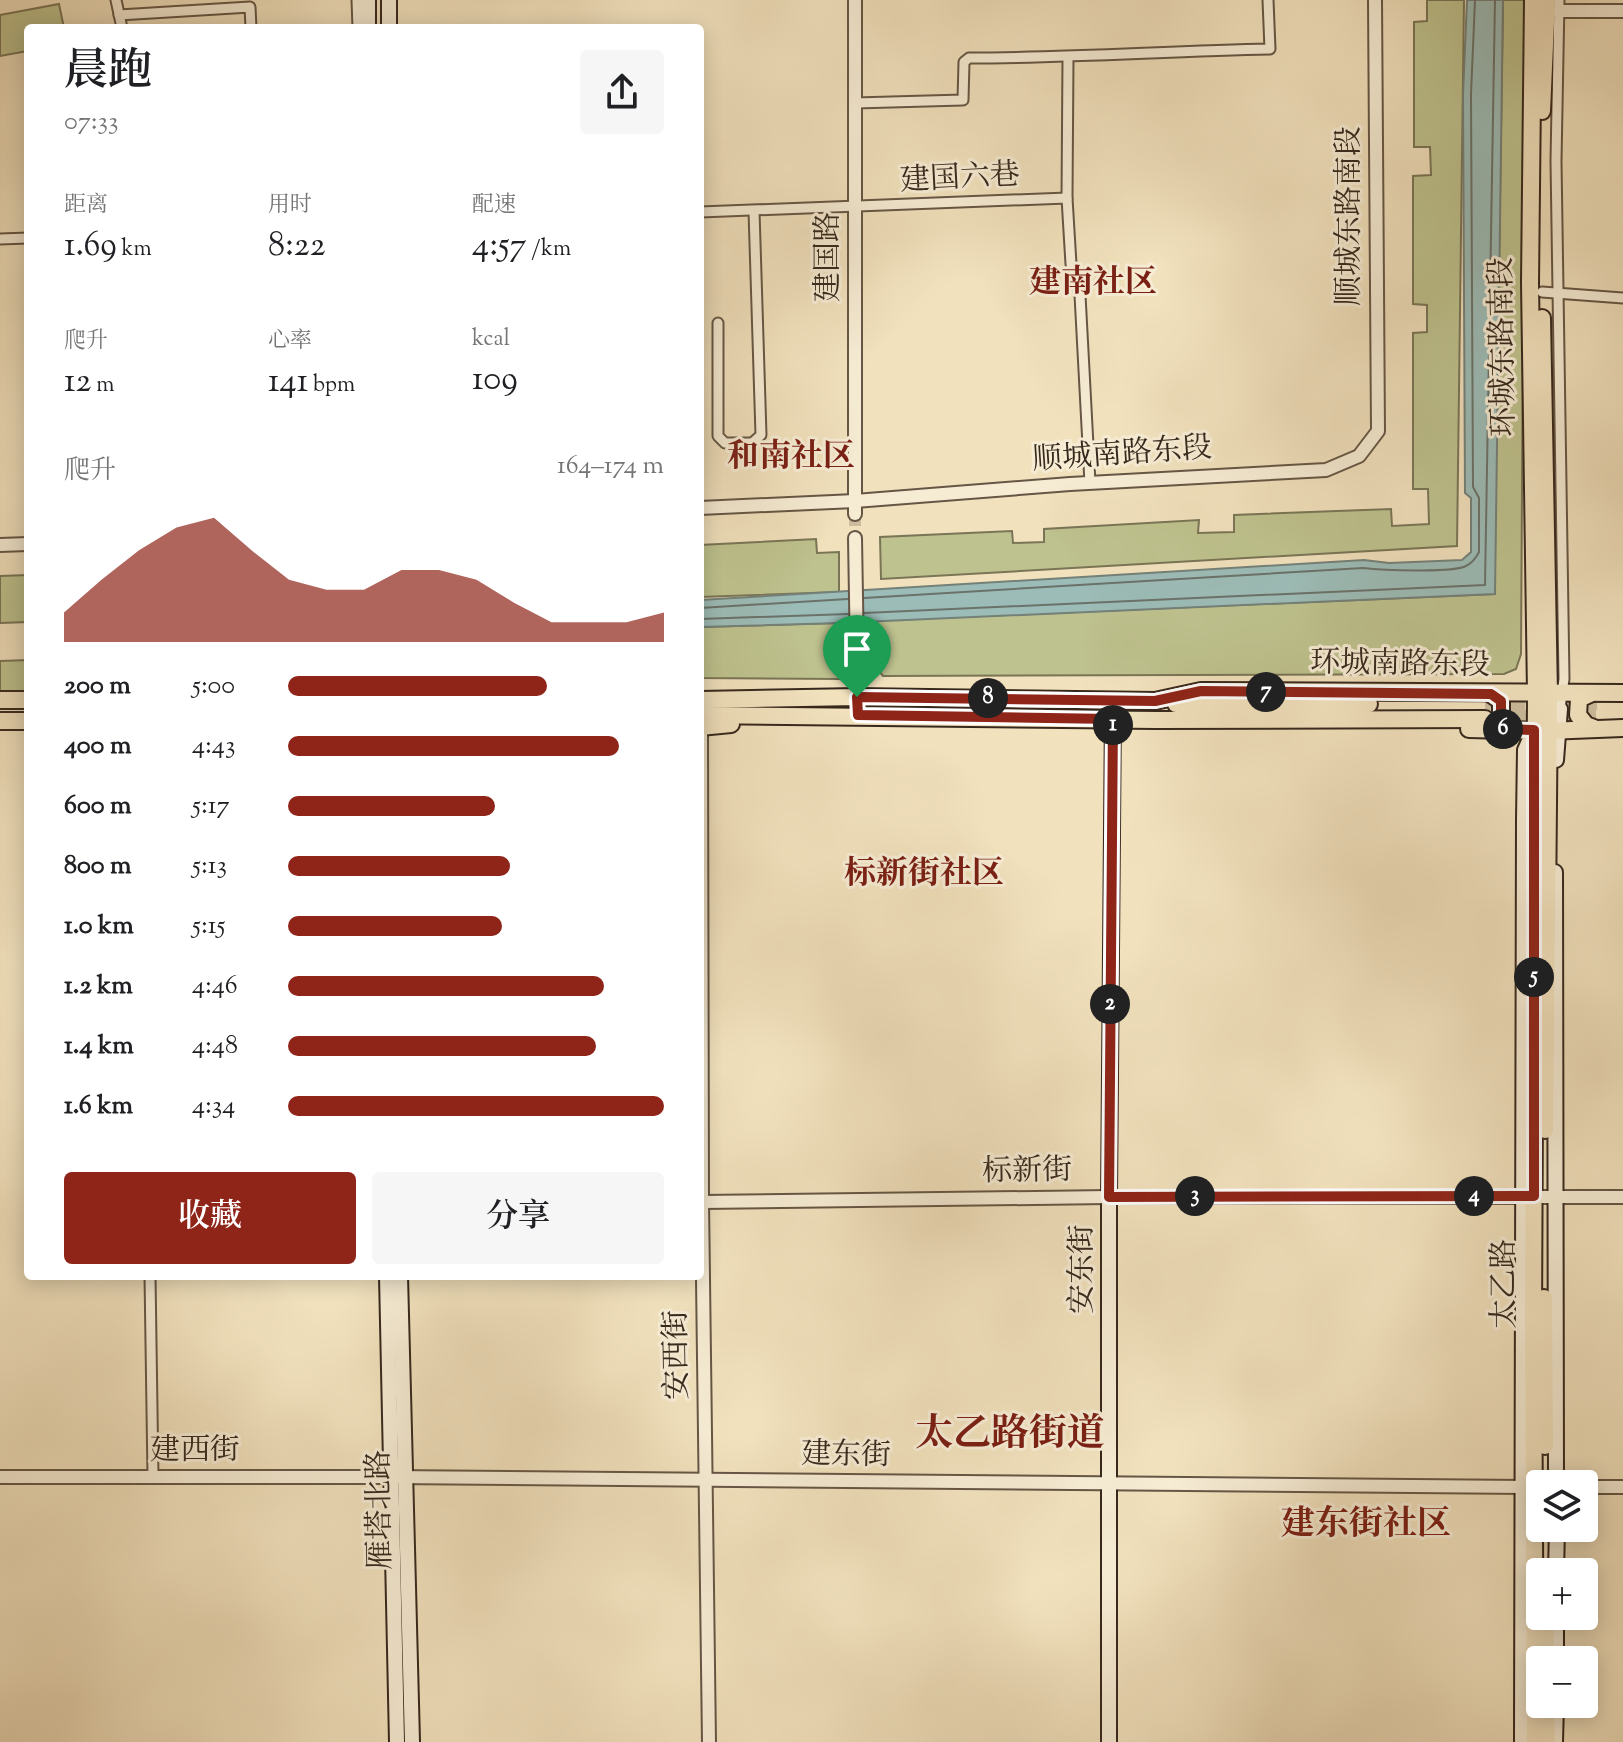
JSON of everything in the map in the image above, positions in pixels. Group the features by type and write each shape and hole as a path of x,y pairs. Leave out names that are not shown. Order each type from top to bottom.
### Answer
{"main road":[{"path":"368,0 368,24"},
{"path":"379,0 380,24"},
{"path":"389,0 389,24"},
{"name":"环城东路南段","path":"1545,4 1540,165 1550,292 1552,698"},
{"name":"环城东路南段","path":"1545,4 1530,283 1552,698"},
{"name":"环城南路东段","path":"704,691 858,715 1156,720 1203,728 1488,711 1552,698 1595,710"},
{"name":"环城南路东段","path":"704,726 857,697 1155,701 1201,691 1488,711 1547,730 1595,710"},
{"path":"1595,710 1623,693"},
{"path":"1552,698 1547,730 1539,1196 1555,1470"},
{"name":"太乙路","path":"1535,1470 1547,730 1552,698"},
{"path":"0,700 24,700"},
{"name":"环城南路东段","path":"704,700 811,707"},
{"name":"安东街","path":"1109,1742 1113,700"},
{"path":"1595,710 1623,703"},
{"name":"环城南路东段","path":"704,715 811,707"},
{"path":"1595,710 1623,717"},
{"path":"1595,710 1623,728"},
{"path":"0,721 24,721"},
{"name":"雁塔北路","path":"387,1280 412,1742"},
{"name":"雁塔北路","path":"397,1742 400,1280"},
{"path":"1522,1742 1532,1542"},
{"name":"太乙路","path":"1535,1542 1535,1742"},
{"path":"1546,1718 1547,1742"},
{"path":"1555,1742 1556,1718"}],"street":[{"path":"116,0 121,24"},
{"path":"357,0 358,24"},
{"name":"建国路","path":"855,0 855,508"},
{"name":"顺城东路南段","path":"1375,0 1378,431"},
{"path":"855,103 963,100 964,62 969,58 1068,58 1188,50 1270,49 1269,3"},
{"path":"1545,4 1623,11"},
{"path":"119,15 250,7 251,24"},
{"path":"1068,58 1067,198 1071,264 1080,295 1090,483"},
{"name":"建国六巷","path":"704,212 1067,198"},
{"path":"718,323 718,436 725,443 752,443 761,435 754,211"},
{"path":"0,239 24,238"},
{"path":"1550,292 1623,298"},
{"name":"顺城南路东段","path":"704,508 855,508 1090,483 1326,470 1359,456 1378,431"},
{"path":"855,538 858,715"},
{"path":"0,545 24,544"},
{"name":"标新街","path":"704,1202 1109,1197 1623,1197"},
{"path":"150,1280 153,1477"},
{"name":"安西街","path":"703,1280 709,1742"},
{"name":"建西街","path":"0,1477 399,1477"},
{"name":"建东街","path":"399,1477 1526,1487"},
{"path":"1598,1487 1623,1487"}],"green space":[{"path":"1427,0 1464,0 1457,546 881,579 880,537 1012,531 1013,543 1044,542 1044,529 1199,520 1198,533 1234,532 1234,515 1391,509 1392,526 1429,524 1428,489 1413,489 1413,333 1427,332 1427,305 1413,304 1413,176 1431,175 1430,147 1414,147 1414,22 1427,21"},
{"path":"1503,0 1525,0 1521,654 1516,669 1504,674 883,676 874,665 870,621 1494,594"},
{"path":"59,4 63,24 24,24 24,52 0,56 0,15"},
{"path":"816,539 817,553 839,552 839,592 704,597 704,545"},
{"path":"24,575 24,622 0,623 0,576"},
{"path":"839,623 840,679 704,678 704,627"},
{"path":"24,660 24,691 0,692 0,661"}],"water":[{"path":"1467,0 1503,0 1495,594 704,627 704,600 1364,560 1389,563 1462,560 1471,552 1471,498 1465,493 1463,94"}],"tunnel":[{"path":"855,514 855,538"},
{"path":"1485,704 1597,702"},
{"path":"1487,719 1596,717"}],"district":[{"name":"建南社区","path":"1093,284"},
{"name":"和南社区","path":"791,458"},
{"name":"标新街社区","path":"924,875"},
{"name":"太乙路街道","path":"1010,1436"},
{"name":"建东街社区","path":"1366,1525"}],"route":[{"path":"1201,691 1491,694 1496,697 1501,701 1501,721 1492,729 1534,730 1534,1196 1109,1197 1113,719 858,715 857,697 1155,701 1201,691"}]}
